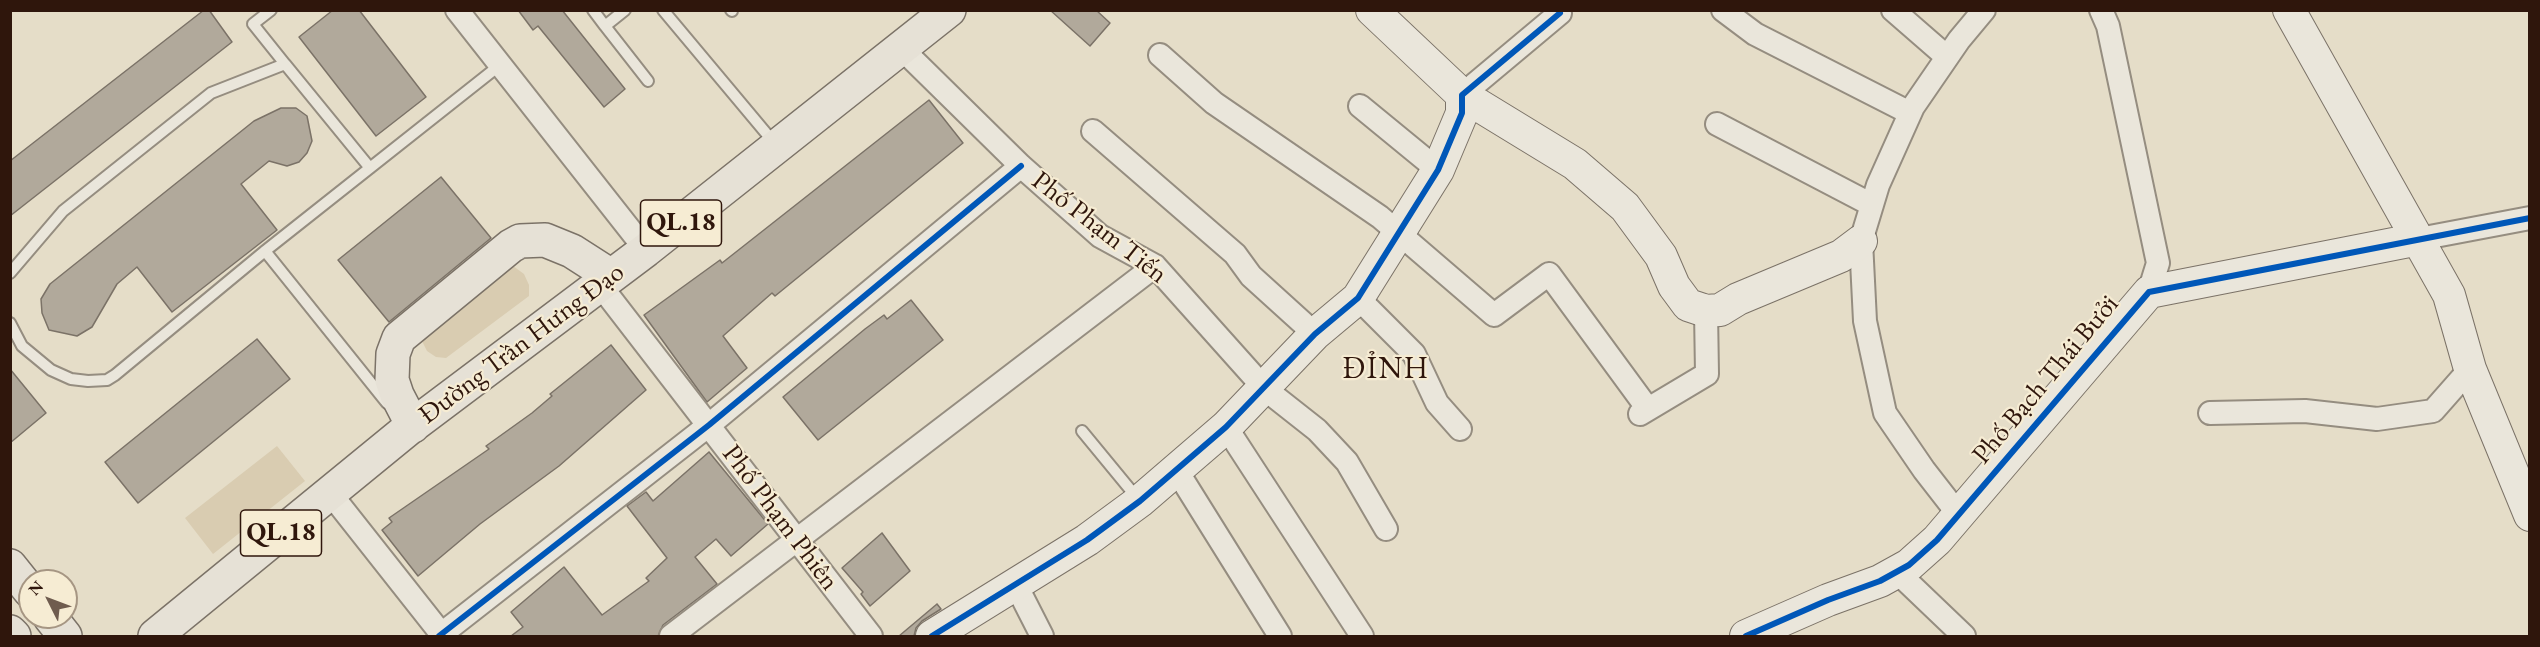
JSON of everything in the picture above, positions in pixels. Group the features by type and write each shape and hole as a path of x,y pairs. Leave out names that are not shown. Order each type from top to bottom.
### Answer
{"main road":[{"name":"Đường Trần Hưng Đạo","path":"154,636 410,428 646,250 949,10"},
{"path":"410,428 392,381 392,366 399,338 511,246 520,241 545,240 572,251 606,281"},
{"path":"10,632 14,636"}],"street":[{"path":"457,10 646,250"},
{"path":"1724,10 1755,34 1910,113"},
{"path":"1893,10 1947,57"},
{"path":"1959,515 1923,470 1885,413 1865,321 1861,241 1878,185 1910,113 1947,57 1984,10"},
{"path":"2100,10 2108,26 2158,263 2149,292"},
{"path":"2289,10 2449,295 2470,369 2529,515"},
{"path":"1462,94 1560,14"},
{"path":"1385,15 1462,94 1575,164 1625,207 1661,256 1674,286 1688,305 1706,311 1720,310 1738,299 1841,256 1861,241"},
{"name":"Phố Phạm Tiến","path":"901,48 1021,166 1100,236 1155,266 1265,389 1317,430 1347,462 1386,529"},
{"path":"1160,55 1214,103 1380,217 1494,315 1549,274 1644,412 1707,374 1706,311"},
{"path":"932,636 1087,540 1140,501 1226,427 1265,389 1315,334 1358,298 1438,170 1462,112 1462,94"},
{"path":"1360,106 1438,170"},
{"path":"1717,124 1872,206"},
{"path":"1093,131 1235,254 1251,276 1315,334"},
{"path":"330,493 441,636 709,425 1021,166"},
{"path":"2419,239 2529,218"},
{"name":"Phố Bạch Thái Bưởi","path":"1746,636 1909,565 1937,540 1959,515 2149,292 2419,239"},
{"path":"670,636 1155,266"},
{"name":"Phố Phạm Phiên","path":"606,281 709,425 871,636"},
{"path":"1358,298 1414,354 1437,403 1460,429"},
{"path":"2210,413 2305,411 2377,419 2433,411 2470,369"},
{"path":"1226,427 1362,636"},
{"path":"1177,471 1280,636"},
{"path":"1897,572 1964,636"},
{"path":"1016,585 1042,636"}],"lane":[{"path":"271,10 253,24 370,168"},
{"path":"593,10 648,81"},
{"path":"605,26 625,10"},
{"path":"663,10 778,147"},
{"path":"10,273 63,211 211,93 285,64"},
{"path":"10,323 22,346 51,370 79,381 106,380 126,368 265,251 500,65"},
{"path":"265,251 410,428"},
{"path":"1082,431 1140,501"}],"shaded area":[{"path":"509,263 524,274 529,285 529,296 446,358 436,357 427,351 421,339"},
{"path":"277,446 305,481 213,554 185,518"}],"building":[{"path":"204,10 209,10 232,42 10,216 10,161"},
{"path":"333,10 359,10 426,97 376,136 299,37"},
{"path":"518,10 562,10 625,89 604,107 538,26 533,30"},
{"path":"1050,10 1096,10 1110,23 1090,46"},
{"path":"929,100 963,143 775,296 772,293 723,336 747,368 707,402 644,315 720,260 722,263"},
{"path":"281,108 296,108 307,116 312,141 307,153 299,162 287,166 269,161 241,184 277,230 172,312 137,267 117,284 92,327 77,336 49,330 42,313 41,299 50,284 254,121"},
{"path":"441,177 491,238 389,322 338,260"},
{"path":"911,300 943,340 818,440 783,397 865,329 884,315 887,319"},
{"path":"257,339 290,379 138,503 105,462"},
{"path":"611,345 646,390 559,466 480,524 418,576 382,530 392,522 389,518 489,449 486,446 532,413 552,396 550,394"},
{"path":"10,369 46,413 10,443"},
{"path":"709,452 768,524 731,556 716,539 695,557 717,584 663,625 658,636 511,636 523,627 511,612 564,567 602,615 649,581 646,578 667,558 627,506 646,492 653,501"},
{"path":"882,533 910,571 870,606 861,594 863,592 842,568"},
{"path":"937,604 941,609 922,621 916,628 914,636 899,636"}],"cycle path":[{"path":"932,636 1087,540 1140,501 1226,427 1315,334 1358,298 1438,170 1462,113 1462,95 1560,13"},
{"path":"439,636 709,425 1021,166"},
{"path":"1746,636 1828,600 1880,581 1909,565 1937,540 2149,292 2530,218"}],"district":[{"name":"ĐỈNH","path":"1386,370"}]}
